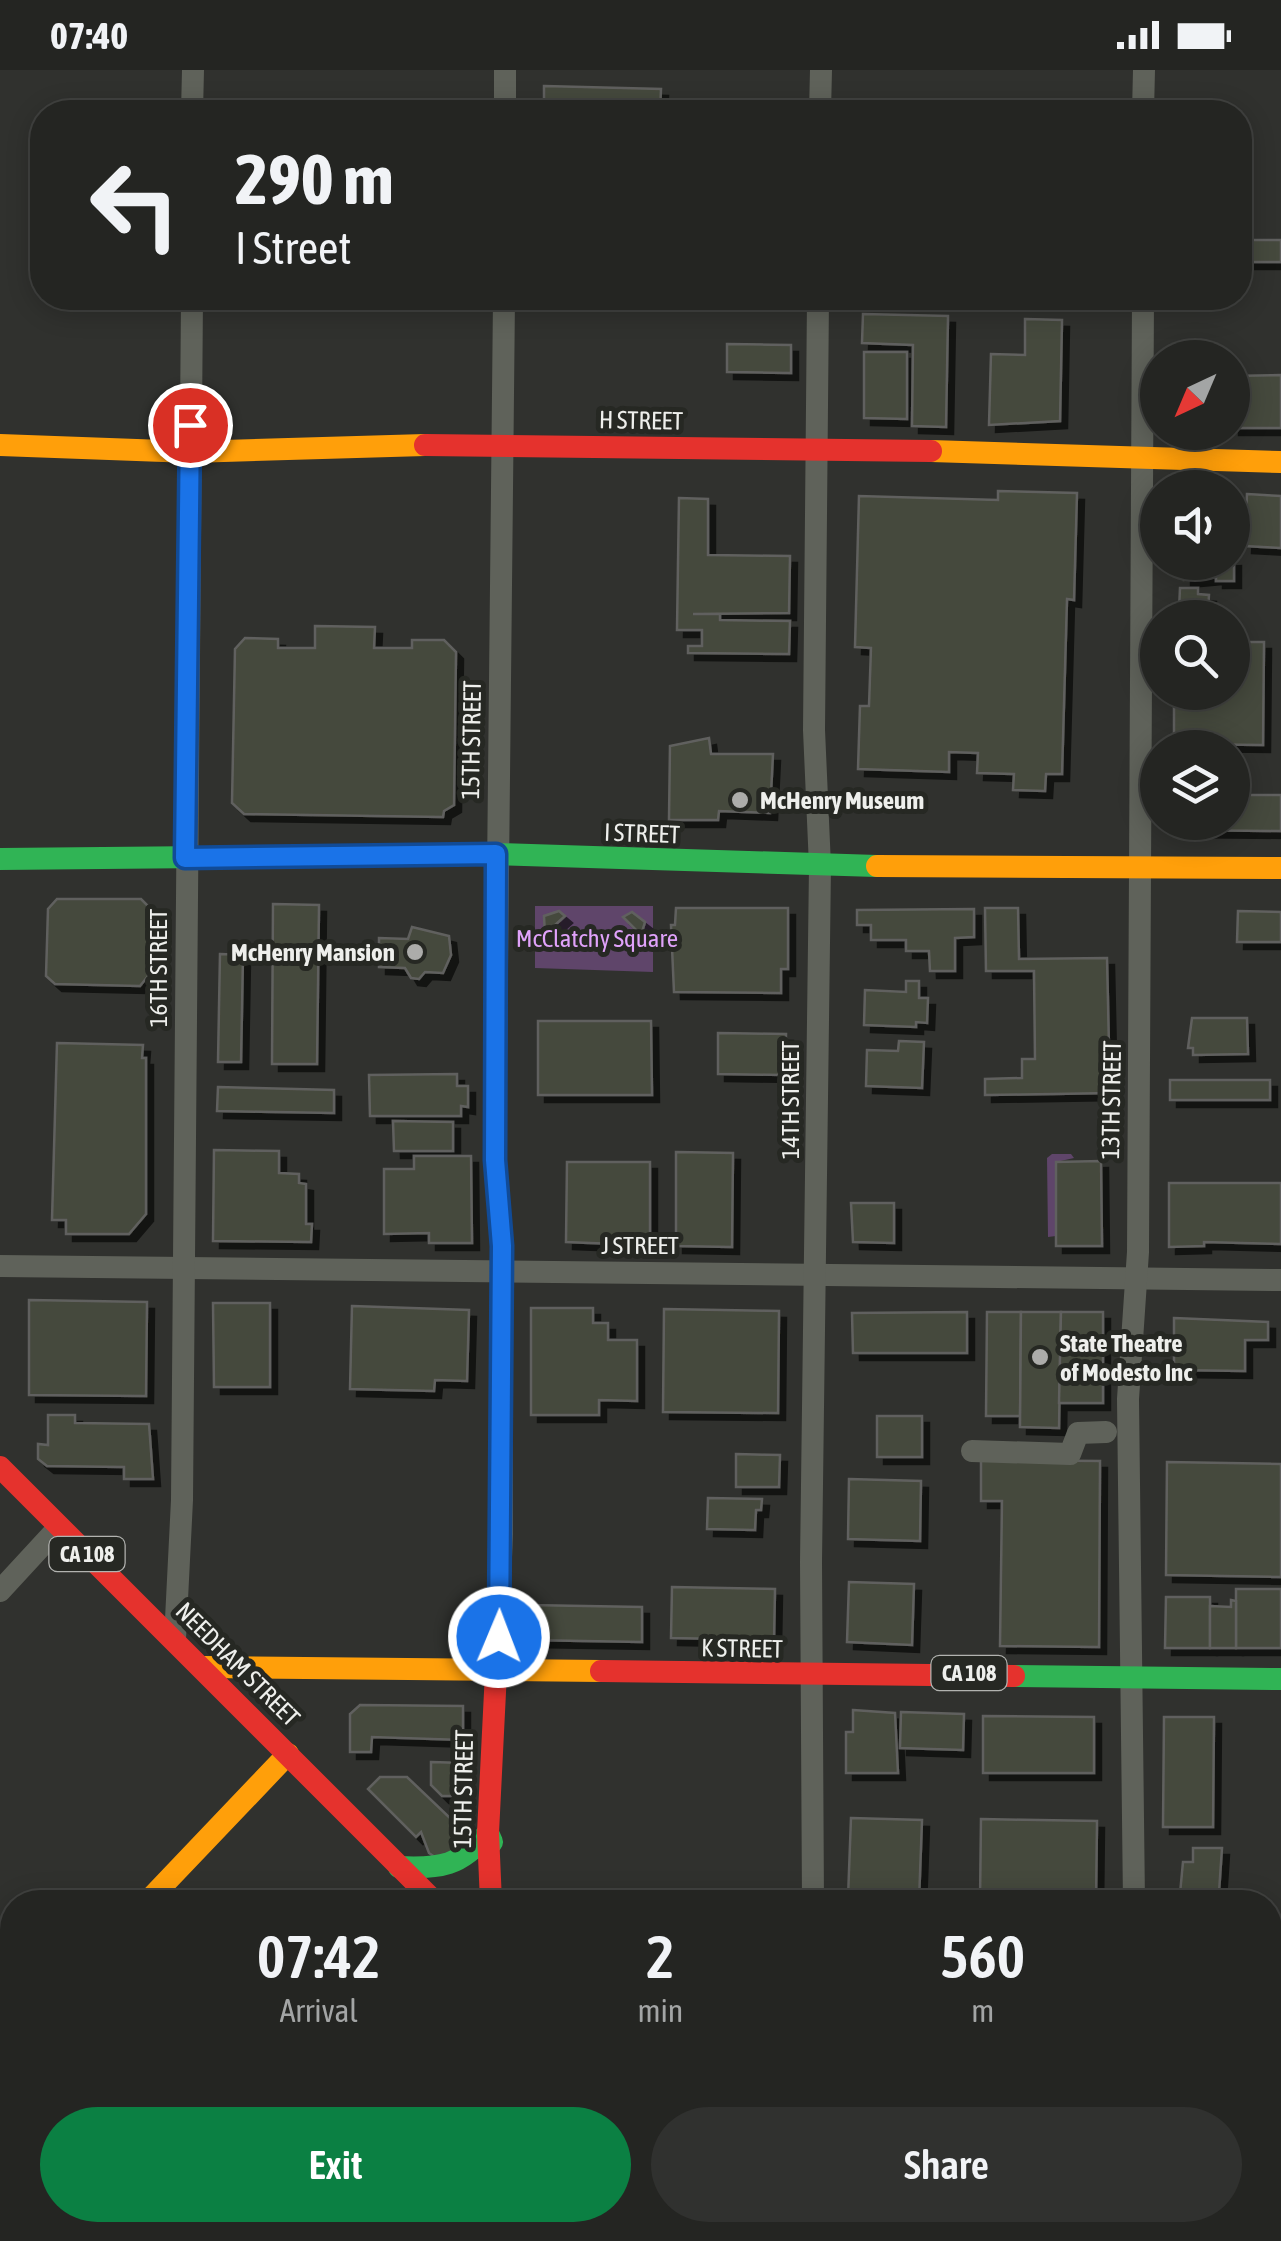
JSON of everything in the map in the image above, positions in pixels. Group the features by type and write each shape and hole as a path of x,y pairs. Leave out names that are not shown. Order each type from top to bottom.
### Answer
{"main road":[{"name":"H STREET","path":"0,445 190,452 344,444 816,450 1281,462"},
{"name":"I STREET","path":"0,859 496,854 820,866 1281,868"},
{"name":"NEEDHAM STREET","path":"0,1467 424,1890"},
{"name":"K STREET","path":"203,1668 1281,1679"},
{"name":"15TH STREET","path":"490,1890 488,1833 496,1672"},
{"path":"158,1890 288,1754"},
{"path":"399,1866 454,1867 466,1860 488,1833"},
{"path":"488,1833 509,1890"}],"street":[{"path":"192,100 193,70"},
{"path":"505,70 505,100"},
{"path":"820,70 820,100"},
{"path":"1143,100 1144,70"},
{"name":"16TH STREET","path":"175,1639 182,1500 192,310"},
{"name":"15TH STREET","path":"496,1672 502,1534 501,1273 495,1160 504,310"},
{"name":"14TH STREET","path":"814,1890 814,1274 820,866 814,730 818,310"},
{"name":"13TH STREET","path":"1134,1890 1128,1398 1136,1278 1143,310"},
{"name":"J STREET","path":"0,1266 182,1271 1281,1280"},
{"path":"972,1452 1070,1454 1078,1433 1106,1432"},
{"path":"0,1591 59,1527"}],"green space":[{"name":"McClatchy Square","path":"535,906 653,906 653,972 535,968"},
{"path":"1052,1154 1071,1154 1074,1158 1056,1162 1056,1236 1048,1237 1047,1158"}],"building":[{"path":"544,86 661,89 661,100 544,100"},
{"path":"1252,240 1281,240 1281,262 1252,262"},
{"path":"863,314 948,316 946,427 912,426 913,345 862,343"},
{"path":"1025,319 1062,320 1060,421 989,425 991,354 1025,355"},
{"path":"727,344 791,345 791,373 727,372"},
{"path":"864,352 907,352 907,419 864,418"},
{"path":"1281,375 1281,428 1250,428 1250,376"},
{"path":"998,491 1077,493 1074,600 1067,599 1062,774 1046,774 1045,791 1013,790 1014,774 977,773 978,753 949,752 949,772 858,769 860,706 869,706 871,648 855,647 859,496 998,500"},
{"path":"1250,494 1281,496 1281,548 1250,546"},
{"path":"679,498 708,499 708,555 790,556 789,613 693,614 720,614 720,620 790,621 789,654 688,653 688,646 702,646 702,630 677,630"},
{"path":"1180,588 1198,588 1198,594 1209,595 1209,600 1179,600"},
{"path":"315,626 375,627 374,648 412,648 412,640 444,640 456,652 454,805 444,811 443,817 244,814 232,803 235,649 245,638 278,639 278,648 315,648"},
{"path":"1250,642 1264,642 1263,745 1250,745 1250,730 1174,730 1174,710 1250,710"},
{"name":"McHenry Museum","path":"709,738 711,754 773,754 770,813 719,811 718,820 669,820 670,746"},
{"path":"1250,795 1281,795 1281,831 1250,831"},
{"path":"57,899 141,899 151,909 148,976 140,986 55,984 46,976 48,909"},
{"path":"273,904 319,905 317,1064 272,1064"},
{"path":"676,908 788,908 788,969 781,969 781,993 674,992 671,925 675,925"},
{"path":"985,908 1018,908 1019,959 1107,958 1110,1093 985,1095 985,1079 1022,1078 1022,1059 1035,1059 1034,971 986,971"},
{"path":"974,909 974,937 955,938 955,971 930,971 929,951 906,951 906,940 871,940 871,925 857,925 857,910"},
{"path":"559,911 565,916 545,934 544,916"},
{"path":"1238,911 1281,912 1281,942 1237,942"},
{"path":"632,912 645,922 641,935 623,917"},
{"name":"McHenry Mansion","path":"412,927 449,936 451,955 443,973 425,972 419,979 411,978 405,968 379,967 379,938 408,939"},
{"path":"220,954 243,955 241,1062 218,1062"},
{"path":"906,981 919,981 919,998 928,998 927,1023 916,1022 916,1027 864,1025 865,990 906,992"},
{"path":"1192,1018 1247,1018 1248,1054 1193,1055 1193,1048 1188,1048"},
{"path":"538,1021 651,1021 652,1095 538,1095"},
{"path":"718,1033 786,1034 785,1075 718,1074"},
{"path":"899,1041 924,1042 922,1088 866,1086 867,1050 898,1051"},
{"path":"57,1043 143,1045 146,1214 129,1234 66,1234 66,1220 52,1220"},
{"path":"457,1074 457,1086 468,1086 468,1107 461,1106 461,1116 370,1116 369,1075"},
{"path":"1170,1080 1270,1080 1270,1100 1170,1100"},
{"path":"218,1087 334,1090 334,1113 217,1111"},
{"path":"393,1121 453,1122 453,1151 394,1151"},
{"path":"214,1150 279,1151 279,1173 299,1174 299,1183 306,1184 306,1224 312,1224 311,1242 213,1241"},
{"path":"676,1152 733,1153 732,1247 676,1246"},
{"path":"414,1156 471,1156 472,1243 429,1243 429,1233 384,1234 384,1169 414,1169"},
{"path":"1101,1161 1102,1246 1056,1246 1056,1162"},
{"path":"567,1162 650,1162 650,1241 641,1245 566,1242"},
{"path":"1169,1183 1281,1183 1281,1244 1204,1242 1204,1246 1169,1247"},
{"path":"851,1203 894,1203 894,1243 853,1242"},
{"path":"29,1300 147,1302 146,1396 29,1395"},
{"path":"213,1303 270,1303 270,1387 214,1387"},
{"path":"352,1306 469,1310 467,1381 435,1380 434,1391 350,1389"},
{"path":"531,1308 593,1308 593,1323 608,1323 608,1340 637,1340 637,1401 599,1400 599,1415 531,1415"},
{"path":"664,1309 779,1311 778,1413 663,1412"},
{"path":"967,1312 967,1353 853,1353 852,1313"},
{"path":"987,1312 1021,1312 1020,1416 986,1416"},
{"name":"State Theatre of Modesto Inc","path":"1021,1312 1061,1312 1059,1428 1020,1427"},
{"path":"1061,1312 1103,1312 1103,1403 1059,1403"},
{"path":"1174,1318 1268,1322 1268,1340 1245,1340 1245,1371 1174,1370"},
{"path":"48,1415 75,1415 75,1423 149,1424 153,1479 124,1479 124,1467 47,1466 38,1459 38,1444 48,1445"},
{"path":"877,1416 922,1416 922,1457 877,1457"},
{"path":"736,1454 780,1455 779,1487 736,1487"},
{"path":"981,1460 1100,1461 1099,1647 1000,1646 1002,1501 981,1501"},
{"path":"1167,1462 1281,1464 1281,1577 1166,1575"},
{"path":"849,1479 921,1481 920,1541 848,1539"},
{"path":"708,1498 762,1499 761,1510 756,1510 755,1530 707,1529"},
{"path":"849,1582 914,1584 912,1645 847,1642"},
{"path":"672,1587 775,1589 774,1640 671,1638"},
{"path":"1236,1589 1281,1589 1281,1648 1236,1648"},
{"path":"1166,1597 1210,1597 1210,1648 1165,1648"},
{"path":"1231,1600 1236,1601 1236,1648 1210,1648 1210,1606 1231,1607"},
{"path":"527,1605 642,1607 642,1642 527,1640"},
{"path":"360,1705 463,1706 463,1740 372,1737 371,1752 350,1752 350,1714"},
{"path":"853,1710 895,1713 898,1773 846,1773 846,1732 853,1732"},
{"path":"901,1712 964,1714 963,1750 900,1748"},
{"path":"983,1716 1094,1717 1094,1773 983,1773"},
{"path":"1164,1717 1214,1717 1213,1827 1163,1827"},
{"path":"431,1762 463,1763 463,1796 442,1796 431,1785"},
{"path":"380,1777 407,1777 450,1818 462,1845 439,1860 429,1853 421,1832 416,1837 368,1789"},
{"path":"851,1818 922,1820 919,1890 848,1890"},
{"path":"981,1819 1097,1821 1096,1890 980,1890"},
{"path":"1193,1848 1222,1848 1219,1890 1180,1890 1183,1862 1193,1862"}],"traffic: fast":[{"path":"0,859 496,854 877,866"},
{"path":"1014,1676 1281,1679"},
{"path":"399,1867 449,1863 468,1853 488,1833 492,1842"}],"traffic: slow":[{"path":"0,445 191,452 425,445"},
{"path":"931,451 1281,462"},
{"path":"877,866 1281,868"},
{"path":"203,1667 601,1671"},
{"path":"158,1890 288,1754"}],"traffic: jam":[{"path":"425,445 931,451"},
{"path":"0,1467 423,1890"},
{"path":"601,1671 1014,1676"},
{"path":"490,1890 488,1833 496,1672"}],"place":[{"name":"McHenry Museum","path":"740,800"},
{"name":"McHenry Mansion","path":"415,952"},
{"name":"State Theatre of Modesto Inc","path":"1040,1357"}],"route":[{"path":"190,425 185,858 496,854 495,1160 502,1246 499,1637"}]}
